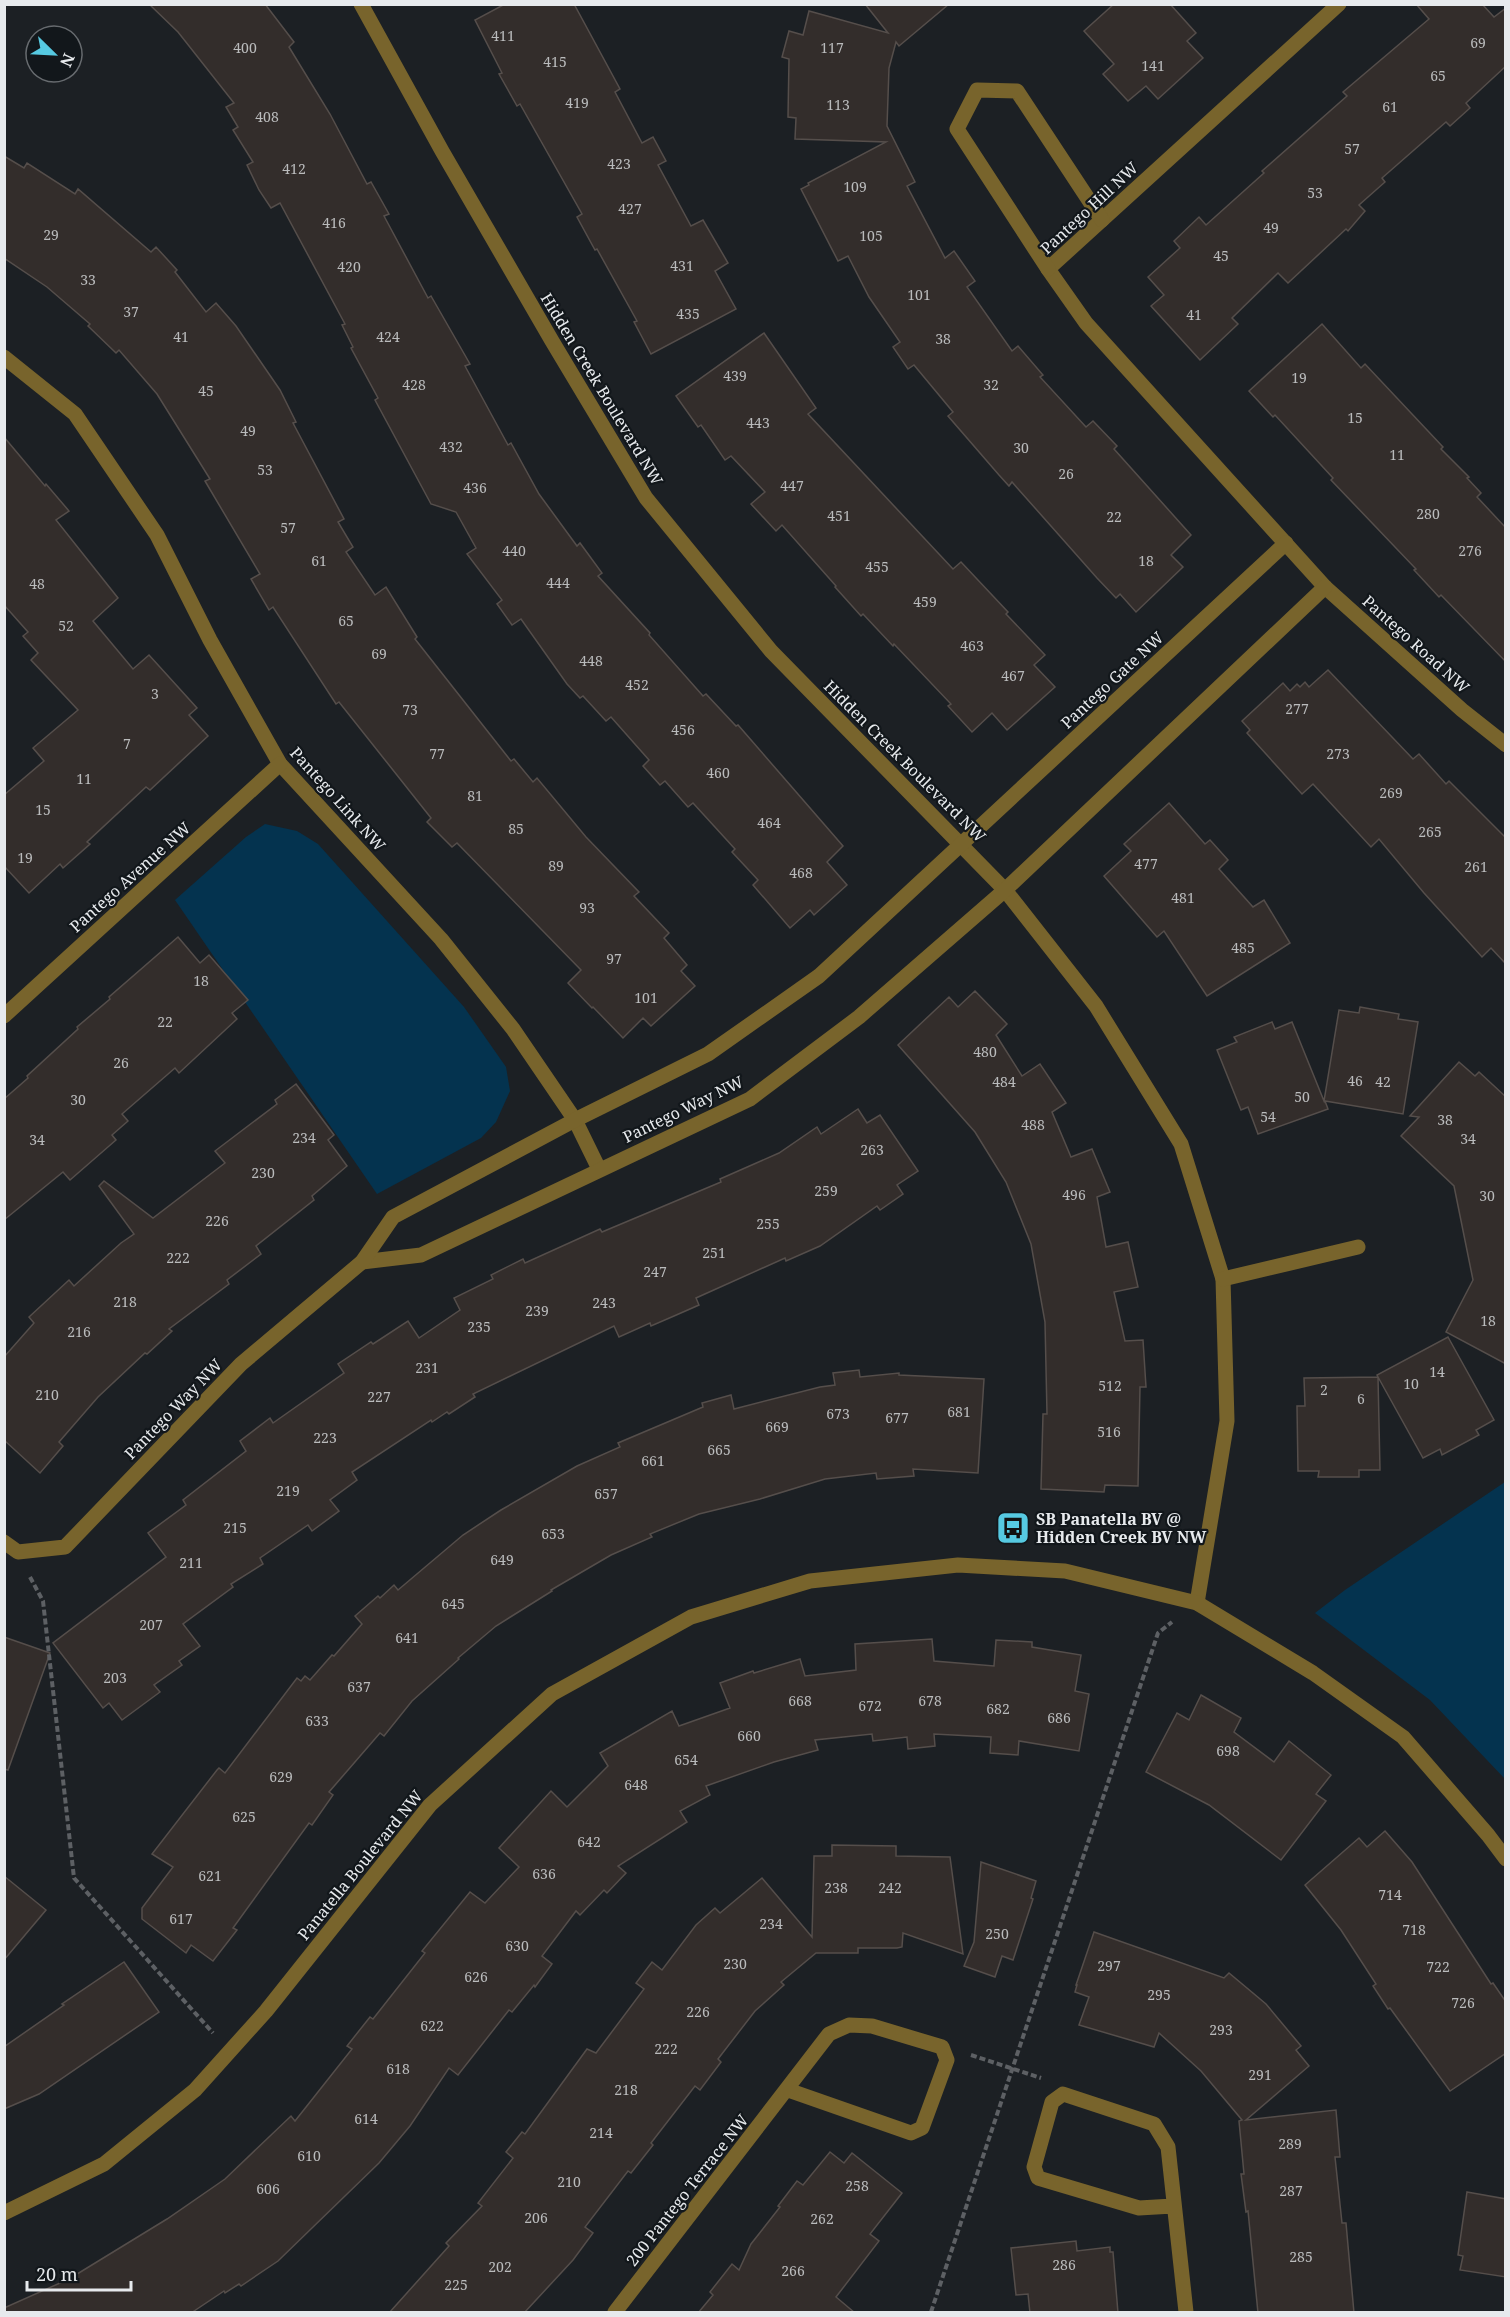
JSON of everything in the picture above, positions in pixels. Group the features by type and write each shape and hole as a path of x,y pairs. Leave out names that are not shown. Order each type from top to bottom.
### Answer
{"street":[{"name":"Hidden Creek Boulevard NW","path":"361,4 442,151 646,498 771,651 1005,890 1096,1006 1181,1144 1223,1279 1227,1421 1197,1604"},
{"name":"Pantego Hill NW","path":"1307,566 1086,322 1048,269 1339,4"},
{"path":"1048,269 957,129 977,90 1017,91 1102,220"},
{"name":"Pantego Link NW","path":"4,357 75,414 157,535 210,640 280,764 441,939 513,1029 575,1120 599,1169"},
{"name":"Pantego Gate NW","path":"962,844 1286,543"},
{"name":"Pantego Road NW","path":"1307,566 1325,587 1462,710 1506,745"},
{"path":"1005,890 1325,587"},
{"name":"Pantego Avenue NW","path":"4,1016 280,764"},
{"name":"Pantego Way NW","path":"18,1552 65,1546 241,1364 363,1262 393,1217 575,1120 708,1054 819,976 962,844"},
{"name":"Pantego Way NW","path":"363,1262 421,1255 750,1099 859,1017 1005,890"},
{"path":"1223,1279 1358,1247"},
{"path":"4,1542 18,1552"},
{"name":"Panatella Boulevard NW","path":"4,2213 104,2164 195,2090 266,2011 430,1805 552,1694 691,1617 810,1581 958,1565 1065,1571 1197,1604 1313,1673 1402,1737 1488,1835 1506,1859"},
{"name":"200 Pantego Terrace NW","path":"615,2313 829,2034 849,2025 872,2026 942,2047"},
{"path":"788,2090 911,2133 922,2128 947,2060 942,2047"},
{"path":"1173,2206 1139,2208 1038,2178 1034,2167 1052,2102 1063,2094 1154,2124 1168,2147 1186,2313"}],"path":[{"path":"18,1552 43,1602 74,1878 230,2051"},
{"path":"932,2313 1158,1633 1197,1604"},
{"path":"942,2047 1047,2080 1063,2094"}],"shaded area":[{"path":"265,824 297,831 318,844 464,1007 506,1067 510,1091 496,1122 481,1138 377,1194 175,900 246,837"},
{"path":"1505,1482 1505,1779 1430,1700 1315,1613 1345,1590"}],"building":[{"path":"149,4 265,4 294,42 289,47 330,114 367,184 371,182 389,214 384,216 428,298 431,296 470,364 465,366 508,445 511,443 539,494 577,546 580,543 602,573 598,576 703,696 706,694 736,726 738,725 843,846 827,862 847,885 814,915 810,910 790,928 753,885 758,880 732,852 735,849 693,803 688,807 665,781 660,785 643,766 649,760 611,717 606,721 583,696 580,698 567,684 521,619 512,625 497,604 502,600 467,554 476,548 456,512 431,504 375,400 378,398 351,348 353,347 342,325 345,324 280,203 271,208 259,190 247,165 253,162 233,130 238,127 226,107 234,103 178,32"},
{"path":"505,4 574,4 620,89 615,92 642,143 653,137 666,161 658,165 691,226 703,220 728,263 715,271 736,309 651,354 634,322 637,321 577,217 582,214 520,104 517,106 499,74 502,73 475,20"},
{"path":"865,4 949,4 899,46 896,42 889,68 887,126 915,182 907,186 945,258 954,251 975,281 967,287 1012,351 1018,346 1043,375 1040,377 1086,427 1093,421 1117,446 1114,449 1191,535 1171,555 1183,567 1136,612 1120,594 1116,598 1012,482 1009,486 999,475 948,416 953,412 914,365 908,369 893,347 900,342 869,297 848,256 838,261 801,189 809,185 808,183 886,142 795,139 796,118 788,117 789,59 782,57 789,31 803,35 809,11 888,33"},
{"path":"1114,4 1170,4 1196,33 1187,41 1203,58 1158,99 1146,86 1128,101 1103,74 1114,64 1084,31"},
{"path":"1416,4 1482,4 1494,17 1506,8 1506,66 1466,103 1470,108 1450,126 1446,122 1382,178 1385,182 1359,205 1365,211 1348,231 1346,229 1288,283 1278,273 1232,318 1238,324 1200,360 1151,306 1164,295 1148,277 1180,248 1174,241 1199,217 1206,225 1264,173 1262,171 1347,96 1343,92 1429,19"},
{"path":"4,156 24,168 27,163 75,194 78,189 151,252 156,247 177,270 175,272 206,312 216,303 236,326 280,390 296,422 293,423 344,519 338,522 353,547 346,552 375,595 386,587 417,637 415,639 511,761 514,759 533,782 537,778 586,837 639,892 634,896 669,933 664,938 687,965 681,971 695,986 651,1026 643,1018 623,1038 568,983 581,970 457,843 452,847 427,822 431,818 339,702 336,704 273,607 269,610 251,579 260,574 205,481 210,479 157,394 119,350 116,353 88,326 90,324 47,287 4,258"},
{"path":"1322,324 1361,368 1365,364 1443,447 1441,449 1469,477 1467,478 1481,493 1477,497 1506,528 1506,662 1441,595 1439,597 1414,570 1416,569 1331,480 1333,478 1275,415 1273,417 1249,391"},
{"path":"764,333 816,408 808,414 953,569 961,562 1045,655 1034,665 1055,687 1007,730 992,713 972,732 948,706 951,704 894,644 893,646 863,614 861,616 782,525 776,531 751,504 765,492 731,456 725,460 701,425 698,427 676,396"},
{"path":"4,437 69,511 56,520 118,598 93,621 133,669 149,655 197,708 189,715 208,736 150,790 146,787 87,842 90,844 63,868 60,864 29,893 4,866 4,795 44,761 33,748 78,710 31,660 38,653 23,636 28,632 4,605"},
{"path":"1328,670 1413,759 1419,754 1446,784 1449,781 1506,838 1506,964 1491,948 1482,957 1379,839 1371,847 1313,784 1302,794 1247,733 1250,730 1242,721 1283,683 1290,691 1297,684 1300,687 1305,682 1309,687"},
{"path":"1169,803 1205,844 1210,840 1228,860 1219,869 1253,907 1264,900 1290,943 1207,996 1164,931 1157,937 1104,876 1131,851 1124,844"},
{"path":"178,937 200,963 209,955 248,1000 232,1013 237,1019 179,1073 175,1068 122,1114 128,1121 112,1135 116,1140 70,1180 63,1172 4,1220 4,1099 78,1029 77,1027 110,999 109,997"},
{"path":"975,991 1007,1024 996,1035 1022,1076 1040,1064 1066,1103 1052,1112 1071,1157 1092,1149 1110,1192 1097,1197 1106,1247 1128,1242 1138,1287 1114,1292 1125,1341 1143,1340 1146,1387 1140,1387 1138,1486 1105,1485 1104,1492 1041,1489 1043,1414 1047,1414 1045,1322 1031,1244 1006,1182 975,1132 898,1045 949,997 958,1007"},
{"path":"1360,1007 1399,1014 1398,1019 1418,1022 1403,1114 1325,1101 1328,1109 1258,1134 1248,1107 1241,1110 1217,1050 1237,1042 1234,1037 1272,1022 1275,1029 1292,1022 1324,1101 1339,1010 1359,1013"},
{"path":"1459,1062 1475,1076 1479,1072 1506,1097 1506,1364 1446,1332 1473,1280 1454,1186 1401,1136 1419,1117 1410,1116"},
{"path":"296,1084 334,1135 328,1140 347,1166 312,1196 314,1200 256,1246 261,1254 227,1280 229,1284 169,1329 172,1331 98,1397 59,1442 63,1446 40,1473 4,1440 4,1357 34,1323 29,1317 69,1280 74,1286 134,1234 99,1186 104,1181 153,1218 225,1163 215,1151 277,1104 275,1100"},
{"path":"858,1109 867,1123 880,1115 918,1171 897,1185 903,1194 880,1210 877,1206 820,1246 786,1261 785,1258 696,1298 699,1305 619,1337 614,1326 473,1394 475,1397 449,1414 447,1412 432,1422 431,1420 352,1472 357,1480 330,1500 339,1511 312,1531 308,1525 260,1558 263,1564 231,1584 233,1587 183,1624 200,1646 179,1661 182,1665 154,1685 160,1692 122,1720 109,1703 103,1708 53,1643 166,1557 148,1533 186,1505 183,1500 246,1451 240,1441 270,1418 273,1423 344,1373 338,1364 371,1342 373,1344 408,1321 419,1338 460,1310 454,1298 493,1279 491,1275 523,1259 525,1263 600,1229 602,1232 721,1182 720,1179 779,1153 817,1127 821,1134"},
{"path":"1448,1337 1494,1420 1476,1430 1479,1435 1442,1455 1440,1449 1423,1458 1377,1375"},
{"path":"859,1370 860,1377 899,1373 899,1375 984,1379 978,1473 913,1469 914,1476 877,1479 876,1473 825,1479 760,1499 699,1514 650,1534 652,1537 611,1555 496,1626 412,1701 384,1736 380,1733 329,1792 333,1795 312,1825 309,1823 233,1928 237,1930 213,1961 191,1945 186,1953 142,1919 142,1908 173,1867 152,1854 217,1770 219,1768 225,1773 297,1678 301,1681 305,1676 310,1680 332,1655 334,1656 362,1624 355,1616 378,1596 380,1598 394,1585 398,1590 463,1535 501,1510 577,1466 620,1447 618,1443 703,1407 702,1403 731,1395 734,1409 835,1385 833,1373"},
{"path":"1378,1377 1380,1470 1359,1470 1359,1477 1318,1477 1319,1471 1298,1471 1297,1406 1305,1406 1304,1378"},
{"path":"4,1637 50,1653 8,1770 4,1769"},
{"path":"932,1639 934,1661 994,1666 996,1640 1032,1642 1032,1647 1081,1655 1075,1691 1089,1694 1079,1751 1019,1741 1018,1755 990,1753 991,1737 934,1734 935,1746 908,1749 907,1737 873,1741 872,1734 815,1740 818,1750 774,1762 706,1786 710,1795 680,1811 687,1822 618,1866 626,1873 607,1893 604,1890 580,1915 576,1911 542,1956 552,1964 535,1987 534,1985 512,2012 509,2010 458,2075 449,2068 410,2126 379,2163 278,2261 241,2286 239,2284 225,2293 224,2291 191,2313 4,2313 4,2308 69,2279 167,2219 225,2179 291,2116 295,2121 352,2049 347,2046 370,2017 373,2019 425,1953 422,1951 470,1892 485,1903 519,1867 499,1848 551,1791 567,1807 608,1766 600,1753 672,1711 679,1726 730,1708 720,1683 753,1671 754,1673 800,1659 805,1676 856,1670 855,1644"},
{"path":"1201,1695 1241,1718 1234,1732 1274,1762 1289,1741 1331,1775 1316,1794 1326,1801 1281,1860 1209,1805 1146,1772 1177,1713 1189,1720"},
{"path":"1385,1831 1412,1862 1491,1984 1493,1983 1506,2002 1506,2053 1450,2091 1390,2008 1388,2009 1373,1986 1376,1984 1341,1930 1305,1885 1359,1838 1367,1847"},
{"path":"832,1845 896,1846 896,1856 950,1857 963,1954 903,1933 902,1947 858,1948 858,1953 816,1953 781,1982 784,1985 755,2011 718,2059 721,2062 700,2090 695,2086 651,2143 653,2145 631,2173 628,2171 585,2227 593,2233 573,2260 524,2313 389,2313 449,2246 446,2243 482,2206 478,2203 513,2158 506,2152 522,2132 525,2134 587,2049 596,2053 644,1989 636,1983 652,1962 662,1970 696,1925 715,1908 720,1913 762,1878 812,1937 814,1856 832,1856"},
{"path":"981,1862 1036,1881 1031,1898 1033,1899 1013,1960 1002,1956 995,1977 964,1966 974,1942"},
{"path":"4,1876 46,1910 4,1960"},
{"path":"1094,1932 1224,1978 1229,1973 1266,2004 1301,2046 1296,2050 1309,2066 1246,2120 1336,2110 1340,2157 1335,2157 1342,2223 1346,2223 1354,2313 1258,2313 1248,2211 1246,2212 1241,2174 1244,2174 1239,2121 1242,2120 1201,2071 1159,2033 1154,2047 1079,2025 1089,1997 1075,1992 1076,1985"},
{"path":"124,1962 159,2012 39,2094 4,2109 4,2047"},
{"path":"830,2152 844,2163 852,2153 902,2193 870,2234 879,2241 836,2297 855,2313 698,2313 713,2295 710,2292 732,2264 739,2270 751,2244 797,2181 803,2185"},
{"path":"1467,2192 1506,2199 1506,2277 1460,2270 1463,2256 1458,2255"},
{"path":"1076,2241 1077,2251 1110,2247 1110,2252 1113,2252 1118,2313 1030,2313 1028,2294 1016,2295 1011,2248"}],"place":[{"name":"SB Panatella BV @ Hidden Creek BV NW","path":"1013,1528"}]}
